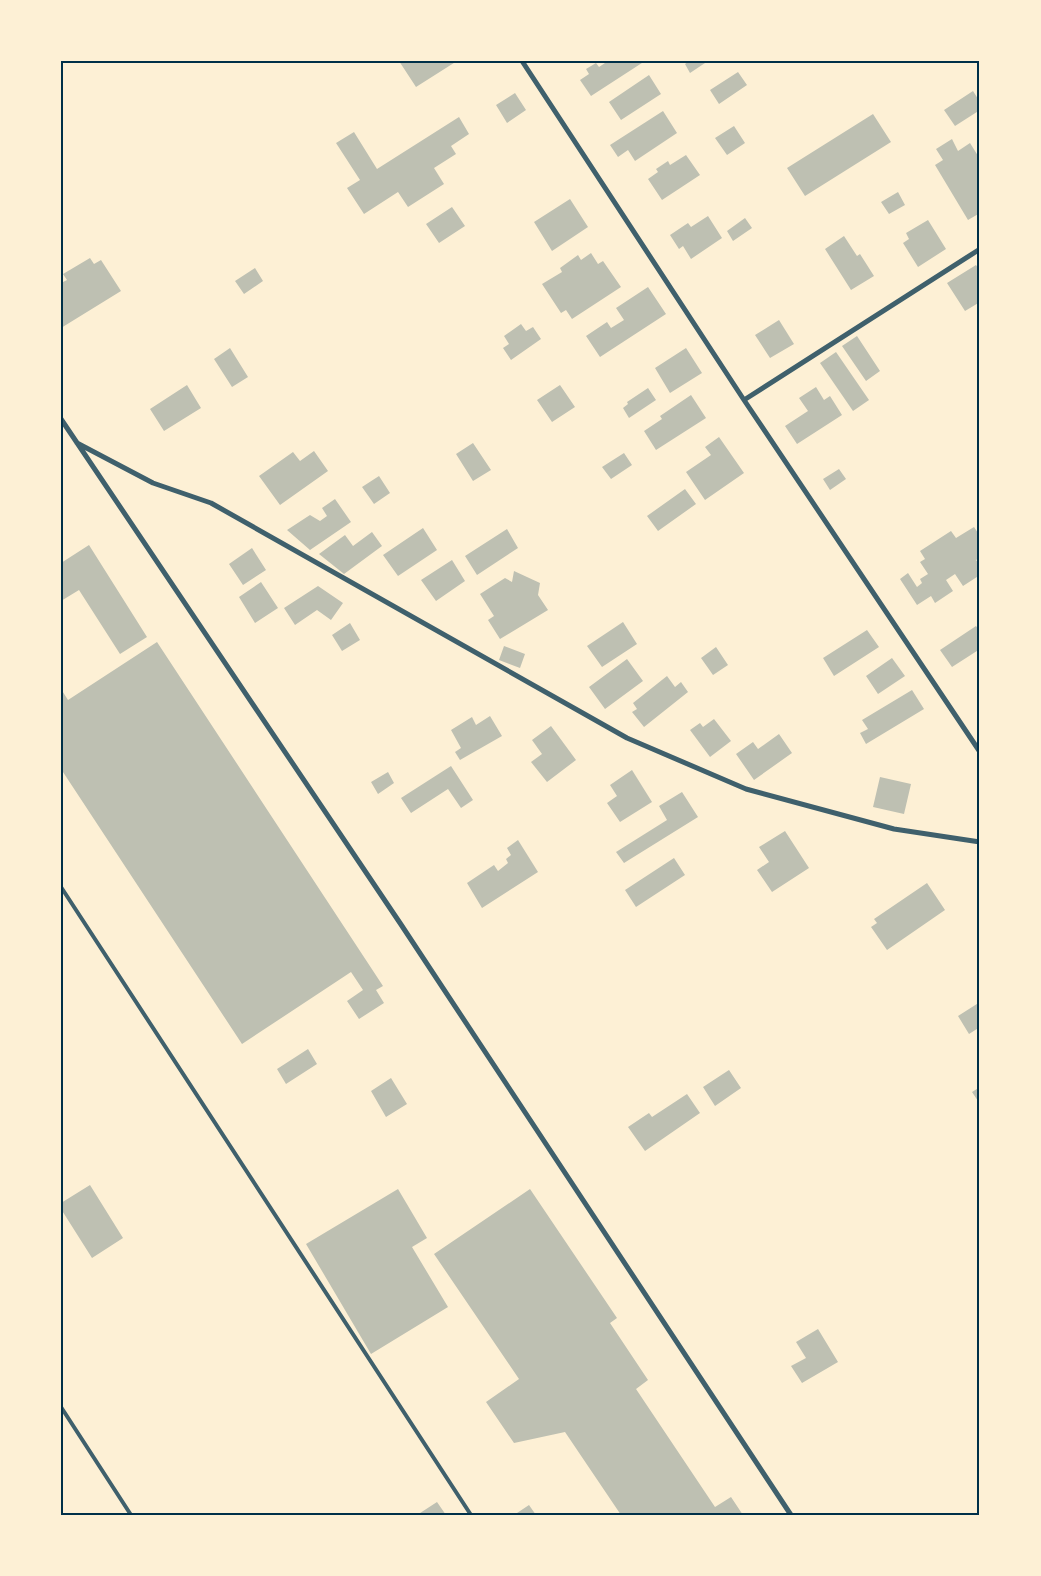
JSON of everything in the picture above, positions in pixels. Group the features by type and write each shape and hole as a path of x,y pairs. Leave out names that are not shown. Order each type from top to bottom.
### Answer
{"street":[{"path":"522,61 744,400 980,752"},
{"path":"744,400 980,249"},
{"path":"61,419 405,932 791,1515"},
{"path":"77,443 153,483 211,503 627,738 746,789 894,830 980,842"}],"lane":[{"path":"61,887 471,1515"},
{"path":"61,1407 131,1515"}],"building":[{"path":"399,61 457,61 416,87"},
{"path":"608,61 645,61 591,96 580,80 589,74 586,69 596,63 599,67"},
{"path":"689,61 708,61 690,73 685,64"},
{"path":"738,72 747,85 719,104 710,90"},
{"path":"649,75 661,94 621,120 609,102"},
{"path":"973,91 980,102 980,110 955,126 944,110"},
{"path":"515,93 526,110 507,123 496,105"},
{"path":"663,111 677,133 635,161 628,150 618,157 610,145"},
{"path":"873,114 891,142 805,196 787,168"},
{"path":"459,117 469,134 451,146 456,154 434,168 444,184 408,207 398,192 364,214 347,188 360,180 336,143 354,132 377,169"},
{"path":"734,126 745,143 727,155 715,138"},
{"path":"952,139 958,151 970,143 980,159 980,213 968,220 935,165 943,160 936,149"},
{"path":"686,155 700,175 662,200 648,179 658,172 656,169 668,161 670,165"},
{"path":"898,192 905,205 889,214 881,202"},
{"path":"570,199 588,227 552,251 534,222"},
{"path":"452,207 465,226 439,243 426,224"},
{"path":"708,216 722,238 691,259 683,246 679,249 670,235 688,223 691,227"},
{"path":"745,218 752,228 733,241 727,231"},
{"path":"928,220 946,249 918,267 903,243 909,239 906,233"},
{"path":"844,236 857,256 860,254 874,276 851,290 825,249"},
{"path":"591,253 598,264 603,261 621,287 572,319 566,310 561,313 542,284 562,272 560,268 578,255 581,260"},
{"path":"90,258 94,264 101,260 121,291 61,328 61,283 67,280 63,274"},
{"path":"976,265 980,271 980,302 965,311 947,283"},
{"path":"255,268 263,281 244,294 235,281"},
{"path":"648,287 666,314 600,357 586,336 607,322 611,328 624,320 616,308"},
{"path":"779,320 794,344 770,358 755,335"},
{"path":"521,324 526,331 533,327 541,339 511,360 503,348 509,344 504,336"},
{"path":"857,336 880,371 866,381 842,346"},
{"path":"230,348 248,377 232,387 214,359"},
{"path":"686,348 702,373 670,393 655,368"},
{"path":"836,352 869,400 853,411 820,363"},
{"path":"187,385 201,408 164,431 150,409"},
{"path":"560,385 575,407 552,422 537,400"},
{"path":"816,387 824,400 830,396 842,415 797,444 785,426 808,411 799,398"},
{"path":"648,388 656,400 629,418 623,408 628,404 627,402"},
{"path":"691,395 706,418 656,450 644,431 662,419 660,416"},
{"path":"719,437 744,473 705,500 686,472 711,455 705,447"},
{"path":"473,443 491,470 473,481 456,454"},
{"path":"314,451 328,471 280,505 259,476 293,452 300,461"},
{"path":"624,453 632,465 611,479 602,467"},
{"path":"839,469 846,479 830,490 823,479"},
{"path":"379,476 390,493 374,504 362,487"},
{"path":"685,489 696,504 658,531 647,516"},
{"path":"335,499 351,522 310,550 287,530 310,515 320,521 327,516 322,508"},
{"path":"974,527 980,536 980,558 976,560 980,565 980,575 963,586 955,574 946,580 953,591 935,603 931,596 917,605 900,579 908,573 917,587 922,583 920,579 928,574 920,562 925,559 920,551 951,531 956,538"},
{"path":"423,528 437,550 398,576 383,555"},
{"path":"507,529 518,548 477,575 465,556"},
{"path":"372,532 382,546 344,574 319,554 345,535 353,546"},
{"path":"89,545 147,637 120,654 79,590 61,601 61,563"},
{"path":"252,548 266,570 243,585 229,564"},
{"path":"452,560 465,581 436,601 421,580"},
{"path":"514,571 540,583 538,595 548,610 500,639 488,620 494,616 480,594 505,578 512,582"},
{"path":"261,582 278,608 255,623 239,597"},
{"path":"318,586 343,603 331,620 317,610 295,625 284,608"},
{"path":"623,622 637,644 602,667 587,646"},
{"path":"350,623 360,640 342,651 332,635"},
{"path":"976,626 980,631 980,649 952,667 940,650"},
{"path":"867,630 879,647 834,676 823,658"},
{"path":"157,642 383,986 376,990 384,1003 359,1019 347,1001 363,990 351,972 242,1044 61,769 61,689 68,700"},
{"path":"504,646 525,654 520,668 499,660"},
{"path":"716,647 728,665 713,675 701,658"},
{"path":"892,658 905,676 878,694 866,676"},
{"path":"627,659 643,681 605,709 589,687"},
{"path":"667,676 675,687 681,682 688,692 644,727 632,712 637,709 633,703"},
{"path":"912,690 924,709 866,744 860,733 868,729 862,720"},
{"path":"490,716 502,736 460,760 455,752 461,748 451,730 472,717 476,725"},
{"path":"714,719 731,741 710,757 690,730 700,723 703,727"},
{"path":"551,726 576,760 547,782 531,762 542,754 532,740"},
{"path":"779,734 792,753 754,780 736,754 753,742 758,749"},
{"path":"451,766 473,800 461,808 448,789 411,813 401,798"},
{"path":"632,770 652,802 620,822 607,803 617,796 610,785"},
{"path":"388,772 394,783 378,794 371,782"},
{"path":"880,777 911,784 904,814 873,807"},
{"path":"682,792 698,817 624,863 616,852 667,820 659,806"},
{"path":"785,831 809,868 772,892 757,870 769,862 759,847"},
{"path":"518,840 538,872 482,908 467,883 494,865 498,871 508,863 506,859 511,855 507,848"},
{"path":"674,858 685,875 636,907 625,890"},
{"path":"927,883 945,910 887,950 871,927 877,923 874,919"},
{"path":"980,1002 980,1027 969,1034 958,1016"},
{"path":"308,1049 317,1064 286,1084 277,1069"},
{"path":"729,1070 741,1088 715,1106 703,1087"},
{"path":"391,1078 407,1104 386,1117 371,1091"},
{"path":"980,1087 980,1104 972,1092"},
{"path":"687,1094 700,1113 645,1151 628,1127 649,1113 652,1117"},
{"path":"90,1185 123,1238 92,1258 61,1209 61,1203"},
{"path":"398,1189 427,1238 412,1247 448,1307 371,1354 306,1244"},
{"path":"530,1189 617,1318 610,1323 648,1380 636,1389 715,1507 731,1497 743,1515 621,1515 565,1432 514,1443 486,1402 519,1379 434,1254"},
{"path":"818,1329 838,1362 802,1383 791,1366 806,1358 796,1342"},
{"path":"437,1502 446,1515 417,1515"},
{"path":"529,1505 536,1515 514,1515"}]}
